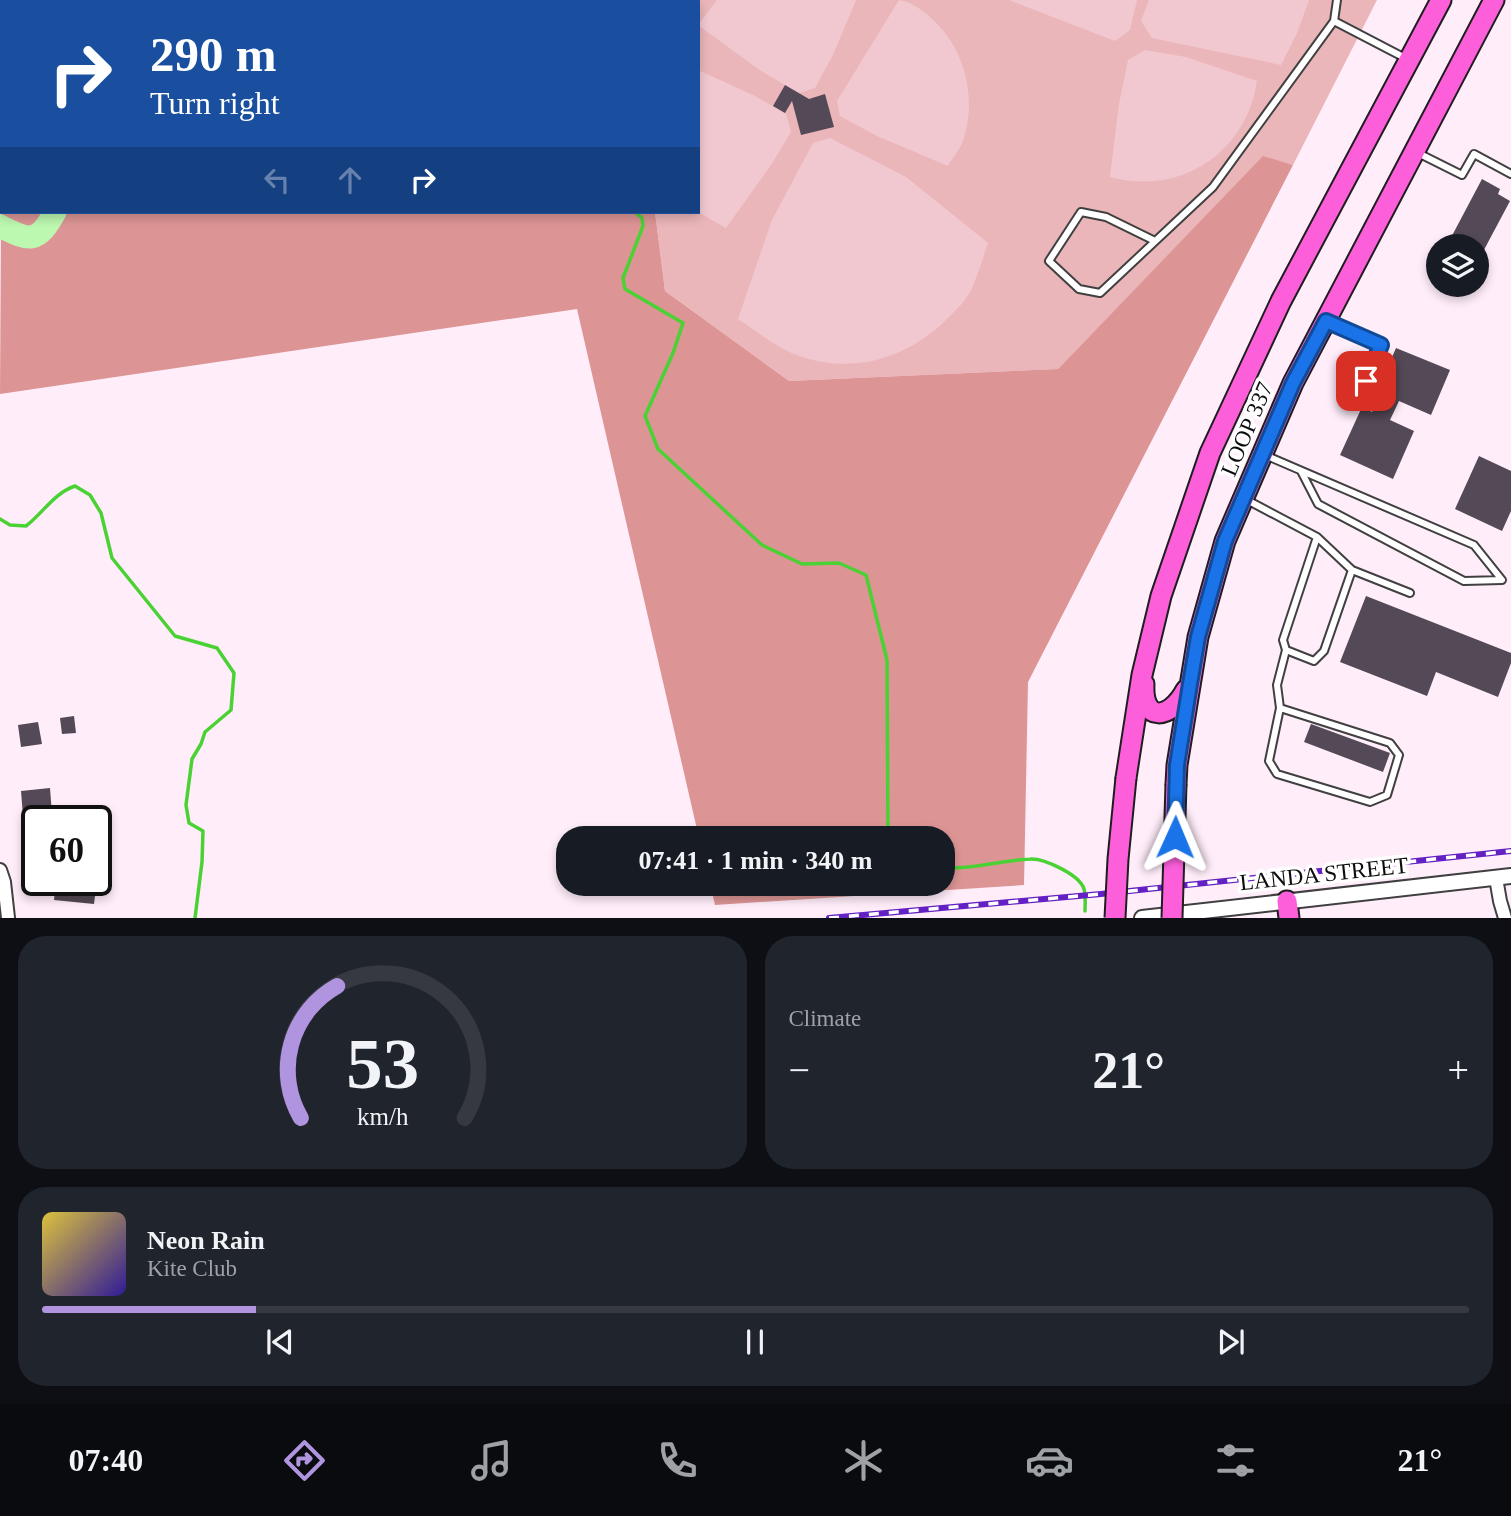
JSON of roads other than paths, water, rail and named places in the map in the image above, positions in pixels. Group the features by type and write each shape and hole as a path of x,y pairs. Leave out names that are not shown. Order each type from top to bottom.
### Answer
{"main road":[{"name":"LOOP 337","path":"1115,918 1126,778 1144,666 1161,596 1210,453 1280,303 1441,0"},
{"name":"LOOP 337","path":"1172,918 1177,765 1198,637 1225,541 1293,383 1494,0"},
{"path":"1144,666 1145,699 1148,706 1156,712 1164,713 1177,707 1190,684"}],"street":[{"path":"0,870 8,918"},
{"path":"1504,877 1500,901 1506,918"},
{"name":"LANDA STREET","path":"1142,918 1288,909 1504,877"}],"lane":[{"path":"1155,241 1106,217 1081,212 1049,261 1079,289 1100,293 1213,187 1334,21 1337,0"},
{"path":"1334,21 1408,60"},
{"path":"1414,151 1462,175 1474,154 1511,174"},
{"path":"1326,321 1381,345 1366,381"},
{"path":"1263,454 1474,545 1502,580"},
{"path":"1301,471 1318,504 1464,581 1511,580"},
{"path":"1244,498 1317,537 1352,570 1410,593"},
{"path":"1280,708 1390,743 1399,755 1387,795 1370,802 1277,774 1269,761 1280,708 1277,685 1286,650 1283,640 1317,537"},
{"path":"1286,650 1314,661 1324,651 1352,570"}],"waterway":[{"path":"0,226 19,235 32,237 43,230 54,214"},
{"path":"637,214 642,218 643,226 623,278 625,289 683,323 645,416 658,449 762,545 802,564 839,563 866,575 887,660 888,826"},
{"path":"0,519 10,525 26,526 68,489 75,486 90,495 101,513 112,558 175,636 217,648 234,673 231,710 205,732 192,759 186,805 189,823 203,831 195,918"},
{"path":"955,868 1030,859 1044,861 1061,868 1081,884 1085,892 1085,911"}],"railway":[{"path":"829,918 1101,894 1511,851"}]}
